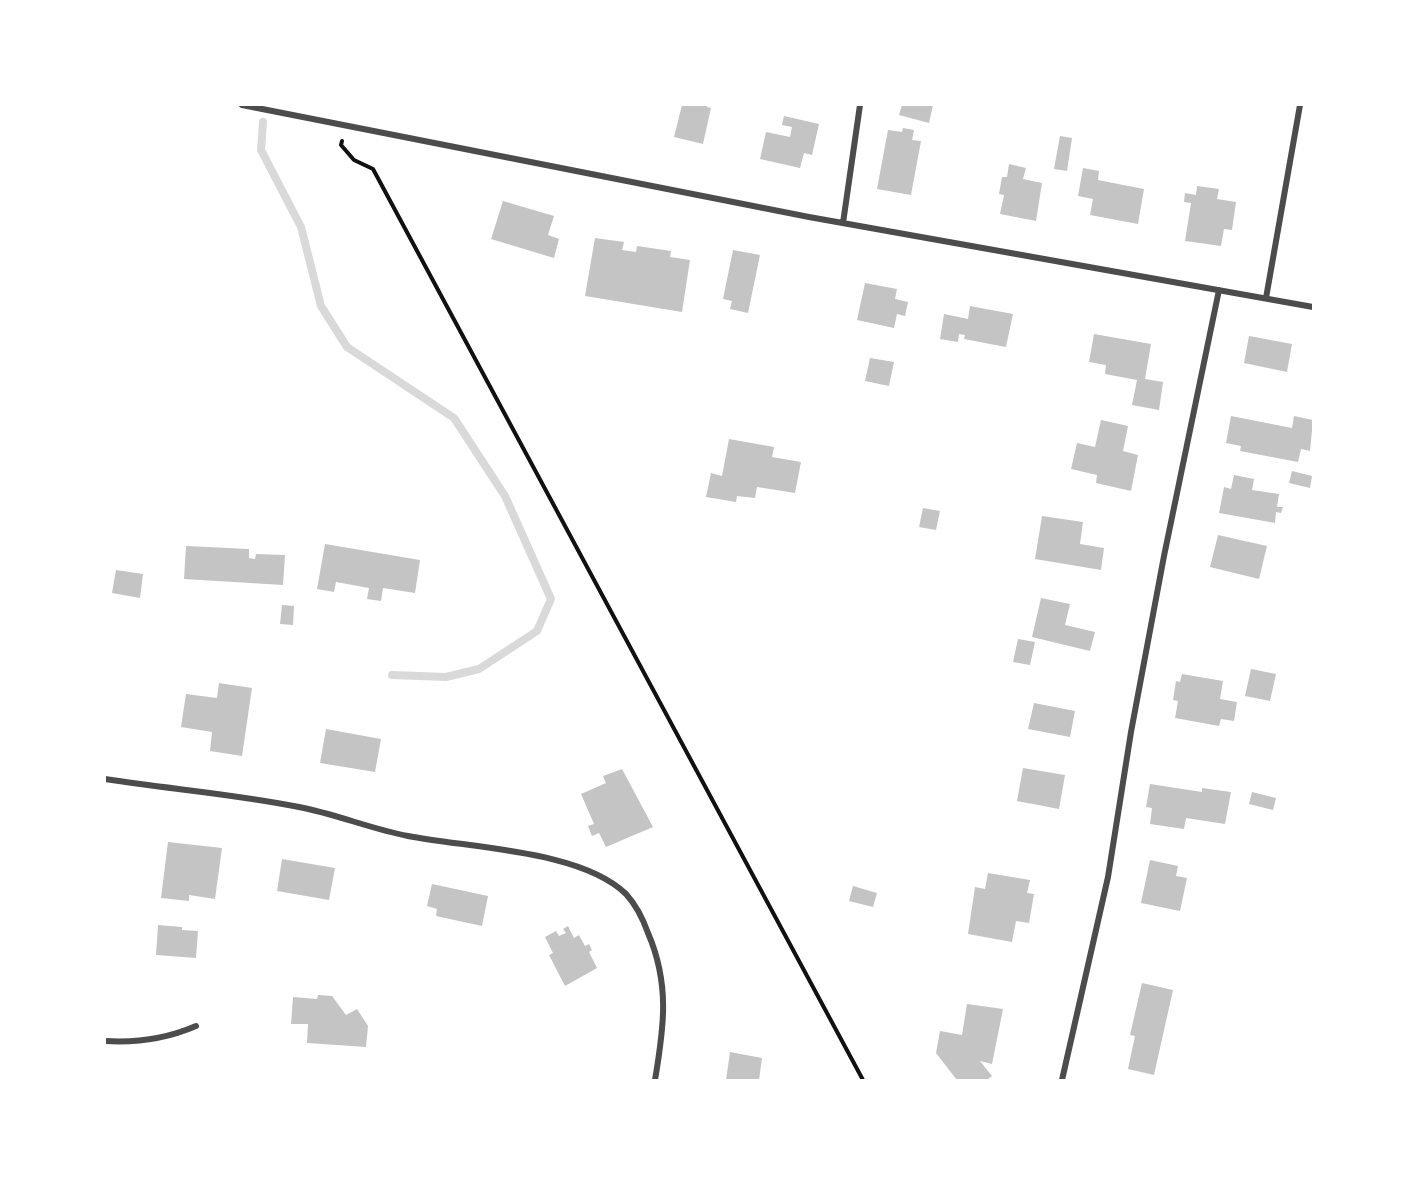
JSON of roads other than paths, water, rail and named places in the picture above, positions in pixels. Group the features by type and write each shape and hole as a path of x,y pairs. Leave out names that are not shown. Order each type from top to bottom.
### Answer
{"street":[{"path":"242,105 843,223 1313,307"},
{"path":"843,223 860,105"},
{"path":"1266,298 1300,105"},
{"path":"1062,1080 1108,877 1159,579 1219,290"},
{"path":"105,779 300,807 366,827 406,836 523,853 574,865 603,878 625,893 640,914 659,963 664,993 663,1022 655,1080"},
{"path":"105,1041 151,1040 174,1035 196,1026"}],"waterway":[{"path":"263,122 261,150 301,227 321,306 347,347 454,418 505,496 551,599 537,631 479,669 446,677 392,675"}]}
